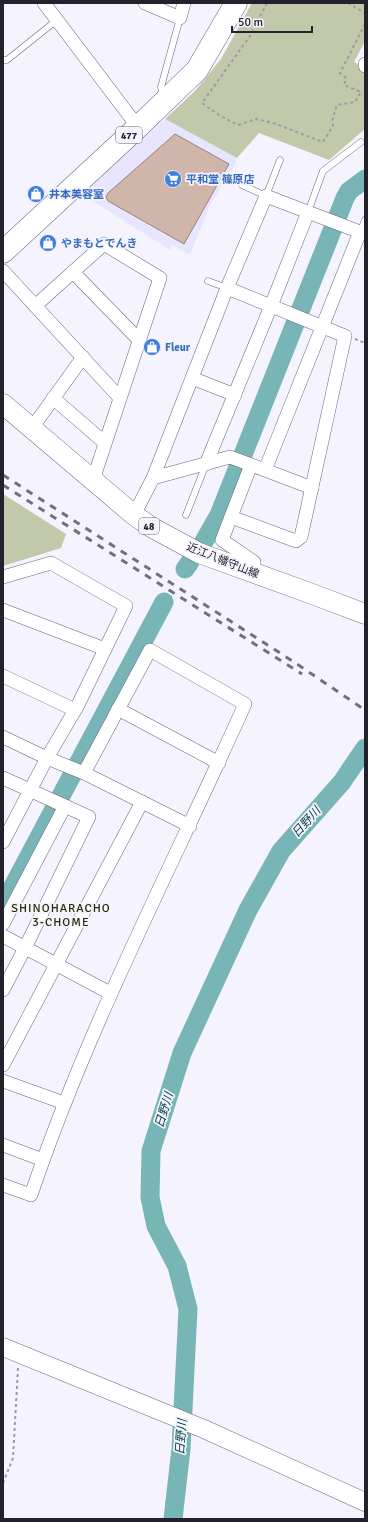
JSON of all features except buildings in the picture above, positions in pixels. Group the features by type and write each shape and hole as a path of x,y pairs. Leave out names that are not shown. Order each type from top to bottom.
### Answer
{"highway":[{"name":"477","path":"3,252 138,127 197,70 236,3"}],"main road":[{"name":"近江八幡守山線","path":"3,404 151,527 199,553 365,614"}],"street":[{"path":"44,3 138,127"},
{"path":"145,3 180,18 184,3"},
{"path":"134,514 153,478 227,288 266,196 342,225 363,226 265,470"},
{"path":"206,464 308,212"},
{"path":"35,306 104,244 160,278 93,480"},
{"path":"3,271 120,398"},
{"path":"73,272 139,340"},
{"path":"227,288 345,336 301,537 296,541 231,518"},
{"path":"32,428 83,357"},
{"path":"192,378 235,395"},
{"path":"54,398 105,443"},
{"path":"153,478 230,457 312,488"},
{"path":"248,464 231,518 222,540 254,562 254,572"},
{"path":"3,577 51,564 126,606 75,710 30,790 9,817 3,842"},
{"path":"3,610 105,649"},
{"path":"3,1185 31,1196 64,1103 110,993 190,826 246,704 150,650 118,709 78,770"},
{"path":"3,676 75,710"},
{"path":"118,709 219,763"},
{"path":"3,737 47,758 78,770 190,826"},
{"path":"3,778 88,817 25,948 3,990"},
{"path":"3,1065 142,802"},
{"path":"3,924 60,804"},
{"path":"3,936 110,993"},
{"path":"3,1081 64,1103"},
{"path":"3,1145 43,1160"},
{"path":"14,1351 204,1429 365,1502"}],"lane":[{"path":"164,102 161,87 180,18"},
{"path":"3,60 7,60 57,20"},
{"path":"308,212 323,170 361,142"},
{"path":"242,185 266,196 280,160"},
{"path":"208,281 227,288"},
{"path":"186,515 206,464"}],"path":[{"path":"267,3 250,36 202,103 219,115 238,125 256,119 323,142 333,126 332,121 337,105 355,102 361,92 344,85 346,78 340,73 365,24"},
{"path":"348,3 365,13"},
{"path":"351,338 365,343"},
{"path":"3,1483 13,1458 14,1351"}],"shaded area":[{"name":"平和堂 篠原店","path":"165,119 237,158 236,163 211,203 190,255 172,245 170,250 85,196 90,189 88,188"}],"green space":[{"path":"252,3 365,3 365,41 354,62 365,68 365,129 329,160 259,133 237,158 165,119 195,91 221,59"},
{"path":"3,494 66,534 61,548 3,566"}],"waterway":[{"path":"202,545 219,515 345,198 349,191 365,179"},
{"path":"185,569 190,562"},
{"path":"3,905 164,602"},
{"name":"日野川","path":"173,1519 181,1449 188,1309 177,1266 156,1226 150,1197 151,1151 182,1053 248,910 281,851 342,782 365,748"}],"railway":[{"path":"3,475 294,662 365,710"},
{"path":"3,485 302,674"}],"place":[{"name":"平和堂 篠原店","path":"173,179"},
{"name":"井本美容室","path":"36,194"},
{"name":"やまもとでんき","path":"48,243"},
{"name":"Fleur","path":"152,347"}],"district":[{"name":"SHINOHARACHO 3-CHOME","path":"61,915"}]}
